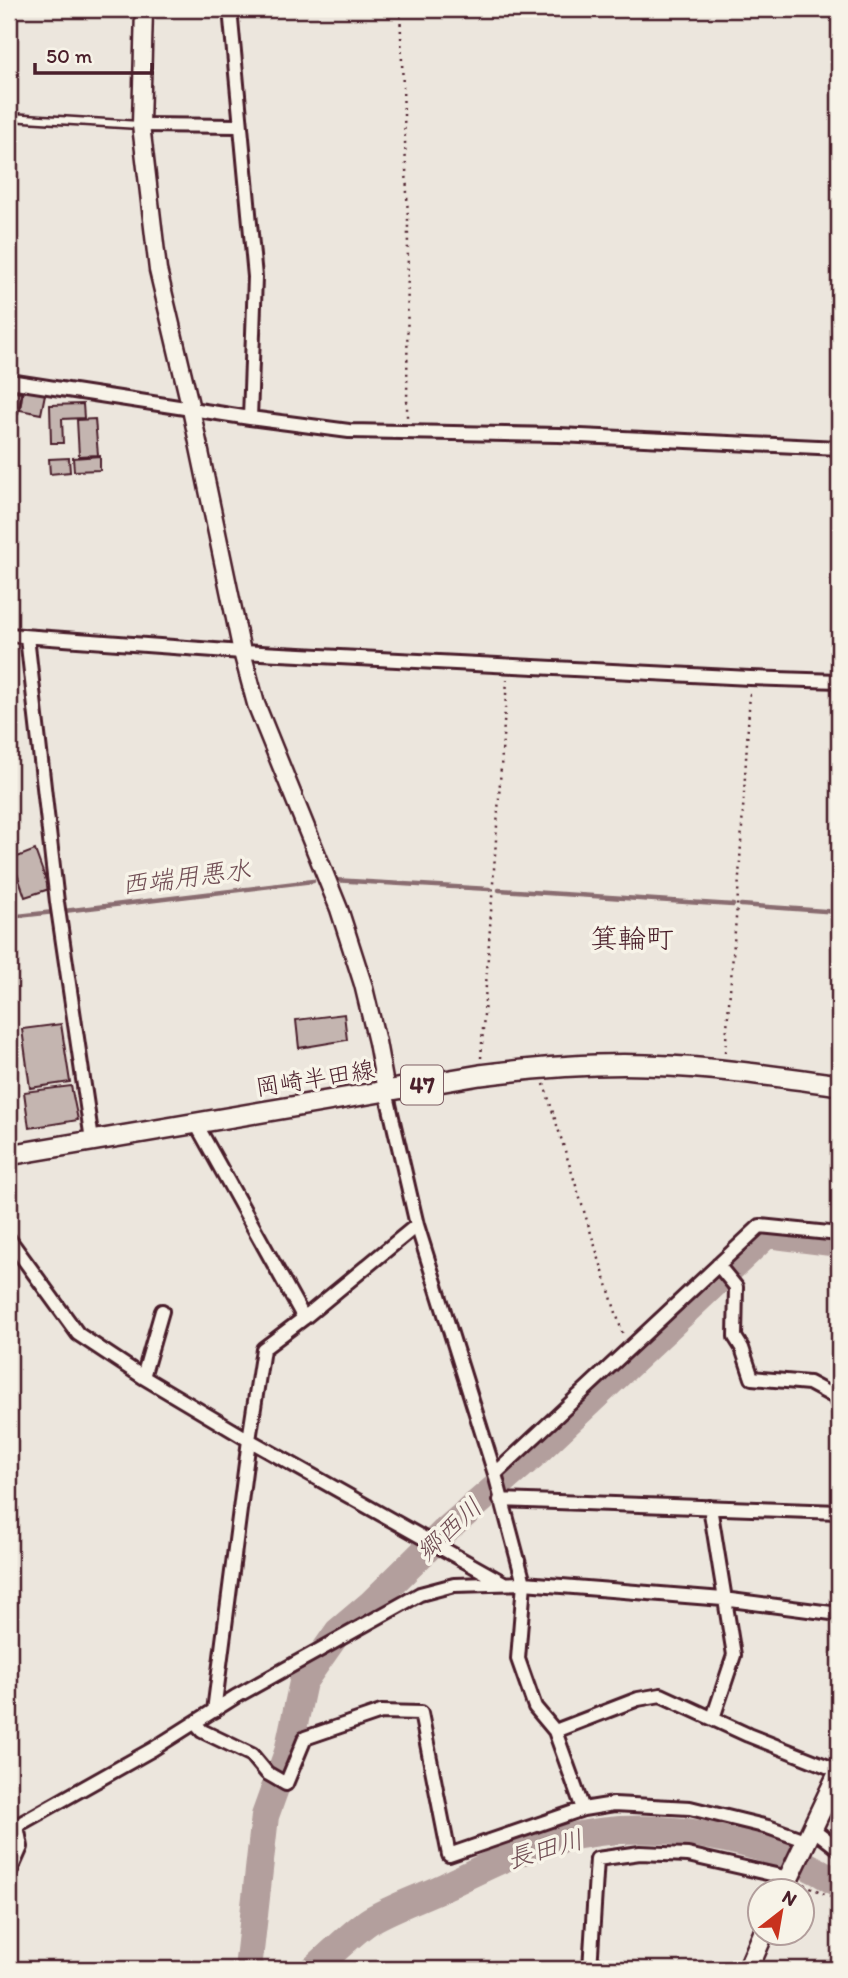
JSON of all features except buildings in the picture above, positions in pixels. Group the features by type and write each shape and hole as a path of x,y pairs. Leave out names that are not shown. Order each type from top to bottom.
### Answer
{"main road":[{"name":"岡崎半田線","path":"9,1155 480,1075 538,1068 644,1065 723,1069 839,1085"},
{"path":"790,1876 839,1771"},
{"path":"748,1969 758,1946"}],"street":[{"path":"144,9 141,125 158,270 191,409 242,652 256,704 339,909 363,984 417,1225 495,1474 524,1583 518,1659 535,1707 555,1731 583,1809"},
{"path":"230,9 255,277 250,418"},
{"path":"141,125 239,126"},
{"path":"9,382 349,430 559,435 839,448"},
{"path":"9,635 242,652 839,681"},
{"path":"27,637 57,902 92,1140"},
{"path":"195,1122 304,1318"},
{"path":"214,1711 248,1440 263,1349 417,1225"},
{"path":"495,1474 760,1226 839,1234"},
{"path":"9,1239 78,1334 248,1440 502,1582"},
{"path":"718,1265 736,1287 735,1337 742,1348 752,1378 809,1383 835,1397 839,1407"},
{"path":"143,1377 162,1311"},
{"path":"500,1500 839,1512"},
{"path":"710,1507 734,1655 713,1718"},
{"path":"9,1874 21,1847 13,1828 195,1723 235,1696 419,1594 454,1585 524,1583 723,1599 839,1614"},
{"path":"555,1731 638,1699 661,1695 748,1735 839,1771"},
{"path":"195,1723 202,1731 252,1755 267,1773 288,1790 304,1738 381,1712 421,1713 449,1856 583,1809 614,1804 690,1808 810,1835 839,1849"},
{"path":"590,1969 597,1859 640,1853 688,1855 759,1876"}],"lane":[{"path":"9,117 141,125"}],"path":[{"path":"400,9 408,220 406,432"},
{"path":"480,1075 508,666"},
{"path":"723,1069 738,894 750,678"},
{"path":"538,1068 627,1349"},
{"path":"816,1894 839,1901"}],"waterway":[{"name":"西端用悪水","path":"333,880 489,889"},
{"name":"西端用悪水","path":"64,911 313,881"},
{"name":"西端用悪水","path":"499,890 733,905"},
{"name":"西端用悪水","path":"741,905 839,912"},
{"name":"西端用悪水","path":"9,917 54,912"},
{"name":"郷西川","path":"248,1969 265,1816 288,1752 303,1682 338,1632 371,1604 445,1531 531,1457 767,1234 839,1243"},
{"name":"長田川","path":"314,1969 365,1924 390,1910 518,1853 562,1839 596,1833 668,1831 742,1842 777,1853 839,1884"}],"district":[{"name":"箕輪町","path":"632,938"}]}
